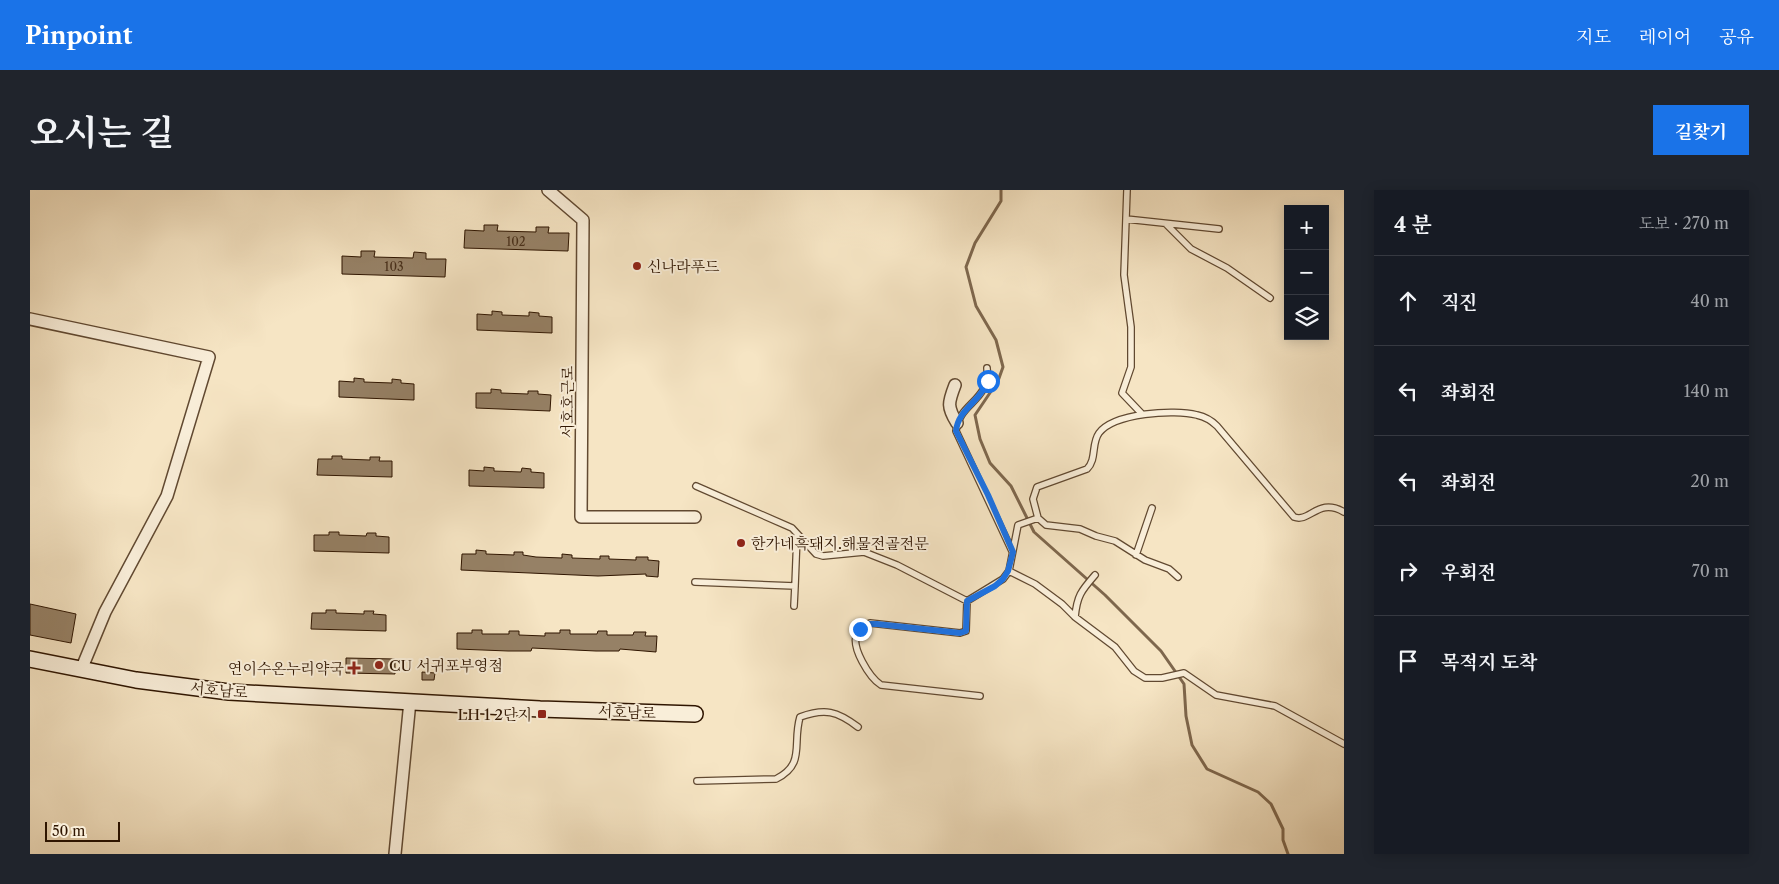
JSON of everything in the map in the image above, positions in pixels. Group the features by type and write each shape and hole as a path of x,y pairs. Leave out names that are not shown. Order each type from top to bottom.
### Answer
{"main road":[{"name":"서호남로","path":"30,659 136,680 229,692 540,709 696,714"}],"street":[{"name":"서호호근로","path":"548,190 583,220 580,517 694,517"},
{"path":"30,319 209,357 167,496 105,612 81,670"},
{"path":"955,385 950,398 949,410 957,423"},
{"path":"395,854 410,701"}],"lane":[{"path":"1127,190 1124,275 1131,327 1131,367 1122,393 1142,414"},
{"path":"1126,219 1220,230"},
{"path":"1166,224 1191,249 1228,268 1270,298"},
{"path":"987,368 988,381 986,387 960,417 956,431 988,495 1013,552"},
{"path":"1178,577 1168,568 1136,555 1115,541 1080,529 1046,525 1036,518 1033,499 1037,487 1087,468 1092,464 1096,438 1099,432 1107,426 1142,414 1177,413 1208,418 1297,518 1328,507 1335,507 1344,512"},
{"path":"696,486 784,524 816,554 823,556 864,552 897,565 967,601"},
{"path":"1136,555 1152,508"},
{"path":"967,601 995,586 1008,571 1018,525 1036,518"},
{"path":"794,606 797,535"},
{"path":"1008,571 1035,584 1062,604 1075,617 1115,647 1134,671 1145,678 1162,678 1175,674 1184,674 1216,695 1275,706 1344,744"},
{"path":"1075,617 1077,600 1084,587 1095,575"},
{"path":"695,582 795,586"},
{"path":"967,601 966,631 960,633 870,624 856,634 856,647 871,677 881,685 980,696"},
{"path":"697,781 771,780 788,774 796,760 800,717 815,712 832,712 845,717 858,728"}],"building":[{"path":"484,225 498,225 497,231 536,232 536,227 549,227 548,233 569,233 568,251 464,248 465,230 484,231"},
{"path":"361,251 375,251 374,257 413,258 414,252 426,253 426,259 446,259 445,277 342,274 342,256 361,257"},
{"path":"492,311 502,312 502,315 529,316 529,312 539,313 539,316 552,317 552,333 477,330 477,314 492,315"},
{"path":"354,378 364,379 364,382 392,383 392,379 401,380 401,383 414,384 414,400 339,397 339,381 354,382"},
{"path":"491,389 501,390 501,393 528,394 528,391 538,391 538,394 551,395 550,411 476,408 476,393 491,393"},
{"path":"332,456 342,456 342,459 370,460 370,457 380,457 379,461 392,461 392,477 317,475 318,459 332,459"},
{"path":"484,467 494,468 494,471 521,472 522,468 531,469 531,472 544,473 544,488 469,486 469,470 484,471"},
{"path":"329,532 339,532 339,535 366,536 367,533 376,533 376,536 389,537 389,553 314,551 314,535 329,535"},
{"path":"476,550 486,551 486,554 514,555 514,552 523,552 523,555 536,557 562,558 562,554 572,555 572,558 600,559 600,556 609,556 609,559 636,560 636,557 648,557 648,560 659,561 658,577 646,576 646,574 598,576 461,570 462,554 476,554"},
{"path":"30,604 76,614 71,643 30,635"},
{"path":"326,610 336,610 336,613 364,614 364,611 374,611 373,614 386,615 386,631 311,629 312,613 326,613"},
{"path":"472,630 482,630 482,634 509,634 509,631 519,631 519,635 545,636 545,633 560,633 560,630 570,630 570,634 597,634 598,631 607,631 607,635 633,635 634,632 646,632 645,636 657,636 656,652 620,649 619,651 596,651 532,648 531,651 508,651 457,649 457,633 472,633"},
{"path":"346,658 395,659 395,674 346,673"},
{"path":"422,672 435,673 434,680 422,680"}],"waterway":[{"path":"1001,190 1001,201 975,243 966,267 976,306 996,340 1003,367 998,381 975,415 980,439 990,463 1011,486 1034,532 1105,595 1161,651 1184,684 1186,716 1192,745 1207,769 1258,792 1271,804 1283,829 1283,840 1288,854"}],"place":[{"name":"신나라푸드","path":"637,266"},
{"name":"한가네흑돼지.해물전골전문","path":"741,543"},
{"name":"CU 서귀포부영점","path":"379,665"},
{"name":"연이수온누리약국","path":"354,668"},
{"name":"LH 1 2단지","path":"542,714"}],"route":[{"path":"860,629 870,624 877,624 960,633 966,631 967,601 995,586 1008,571 1013,552 988,495 956,431 960,417 986,387 988,381"}]}
